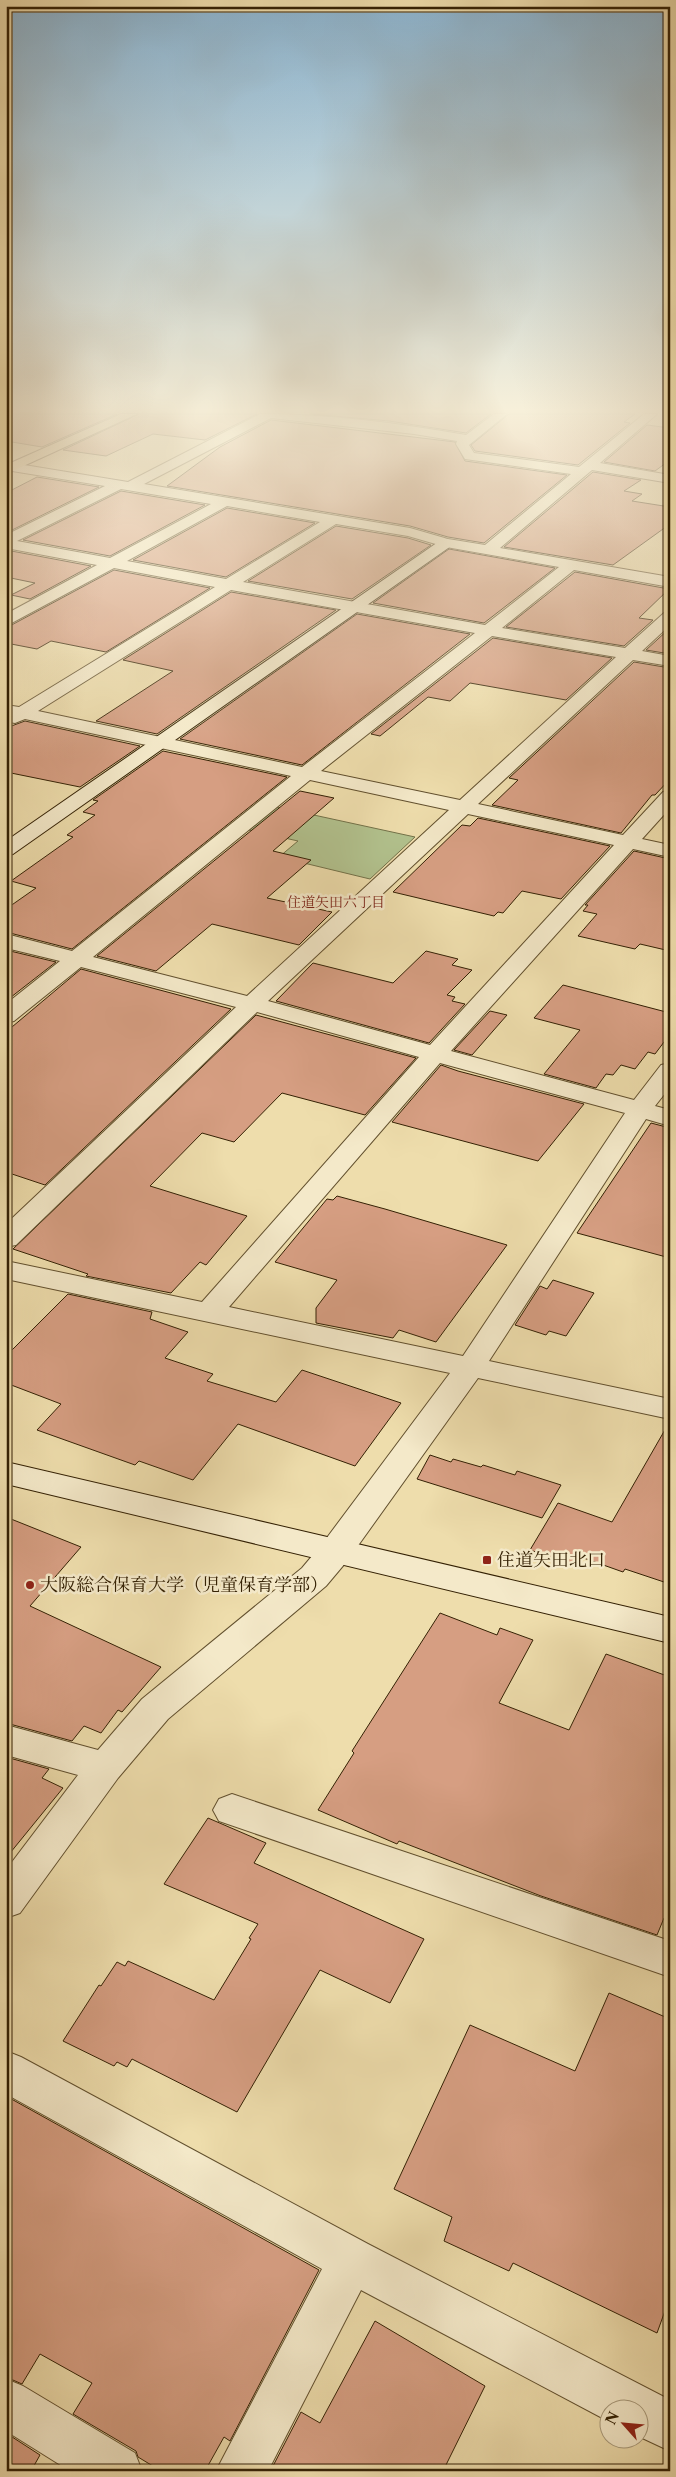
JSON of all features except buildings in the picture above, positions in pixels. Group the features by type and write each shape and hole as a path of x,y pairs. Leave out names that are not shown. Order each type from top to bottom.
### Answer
{"street":[{"path":"6,542 32,530"},
{"path":"6,621 175,530"},
{"path":"6,723 14,711 230,584 317,530"},
{"path":"396,530 446,543 670,582"},
{"path":"488,550 512,530"},
{"path":"6,542 354,607 670,661"},
{"path":"6,850 446,543"},
{"path":"6,1016 307,773 491,630 571,565"},
{"path":"6,1239 252,1004 670,616"},
{"path":"14,711 670,851"},
{"path":"209,1312 435,1054 670,796"},
{"path":"6,941 252,1004 670,1118"},
{"path":"6,1901 105,1767 155,1709 314,1577 335,1552 471,1366 639,1111 670,1070"},
{"path":"6,1270 471,1366 670,1410"},
{"path":"6,1473 670,1630"},
{"path":"6,1740 105,1767"},
{"path":"232,1810 670,1959"},
{"path":"6,2071 352,2260 619,2400"},
{"path":"241,2471 352,2260"},
{"path":"6,2403 117,2471"},
{"path":"648,2415 670,2426"}],"green space":[{"path":"277,807 415,837 370,879 279,857 298,841 249,830"}],"place":[{"name":"住道矢田北口","path":"487,1560"},
{"name":"大阪総合保育大学（児童保育学部）","path":"30,1585"}],"district":[{"name":"住道矢田六丁目","path":"336,902"}]}
